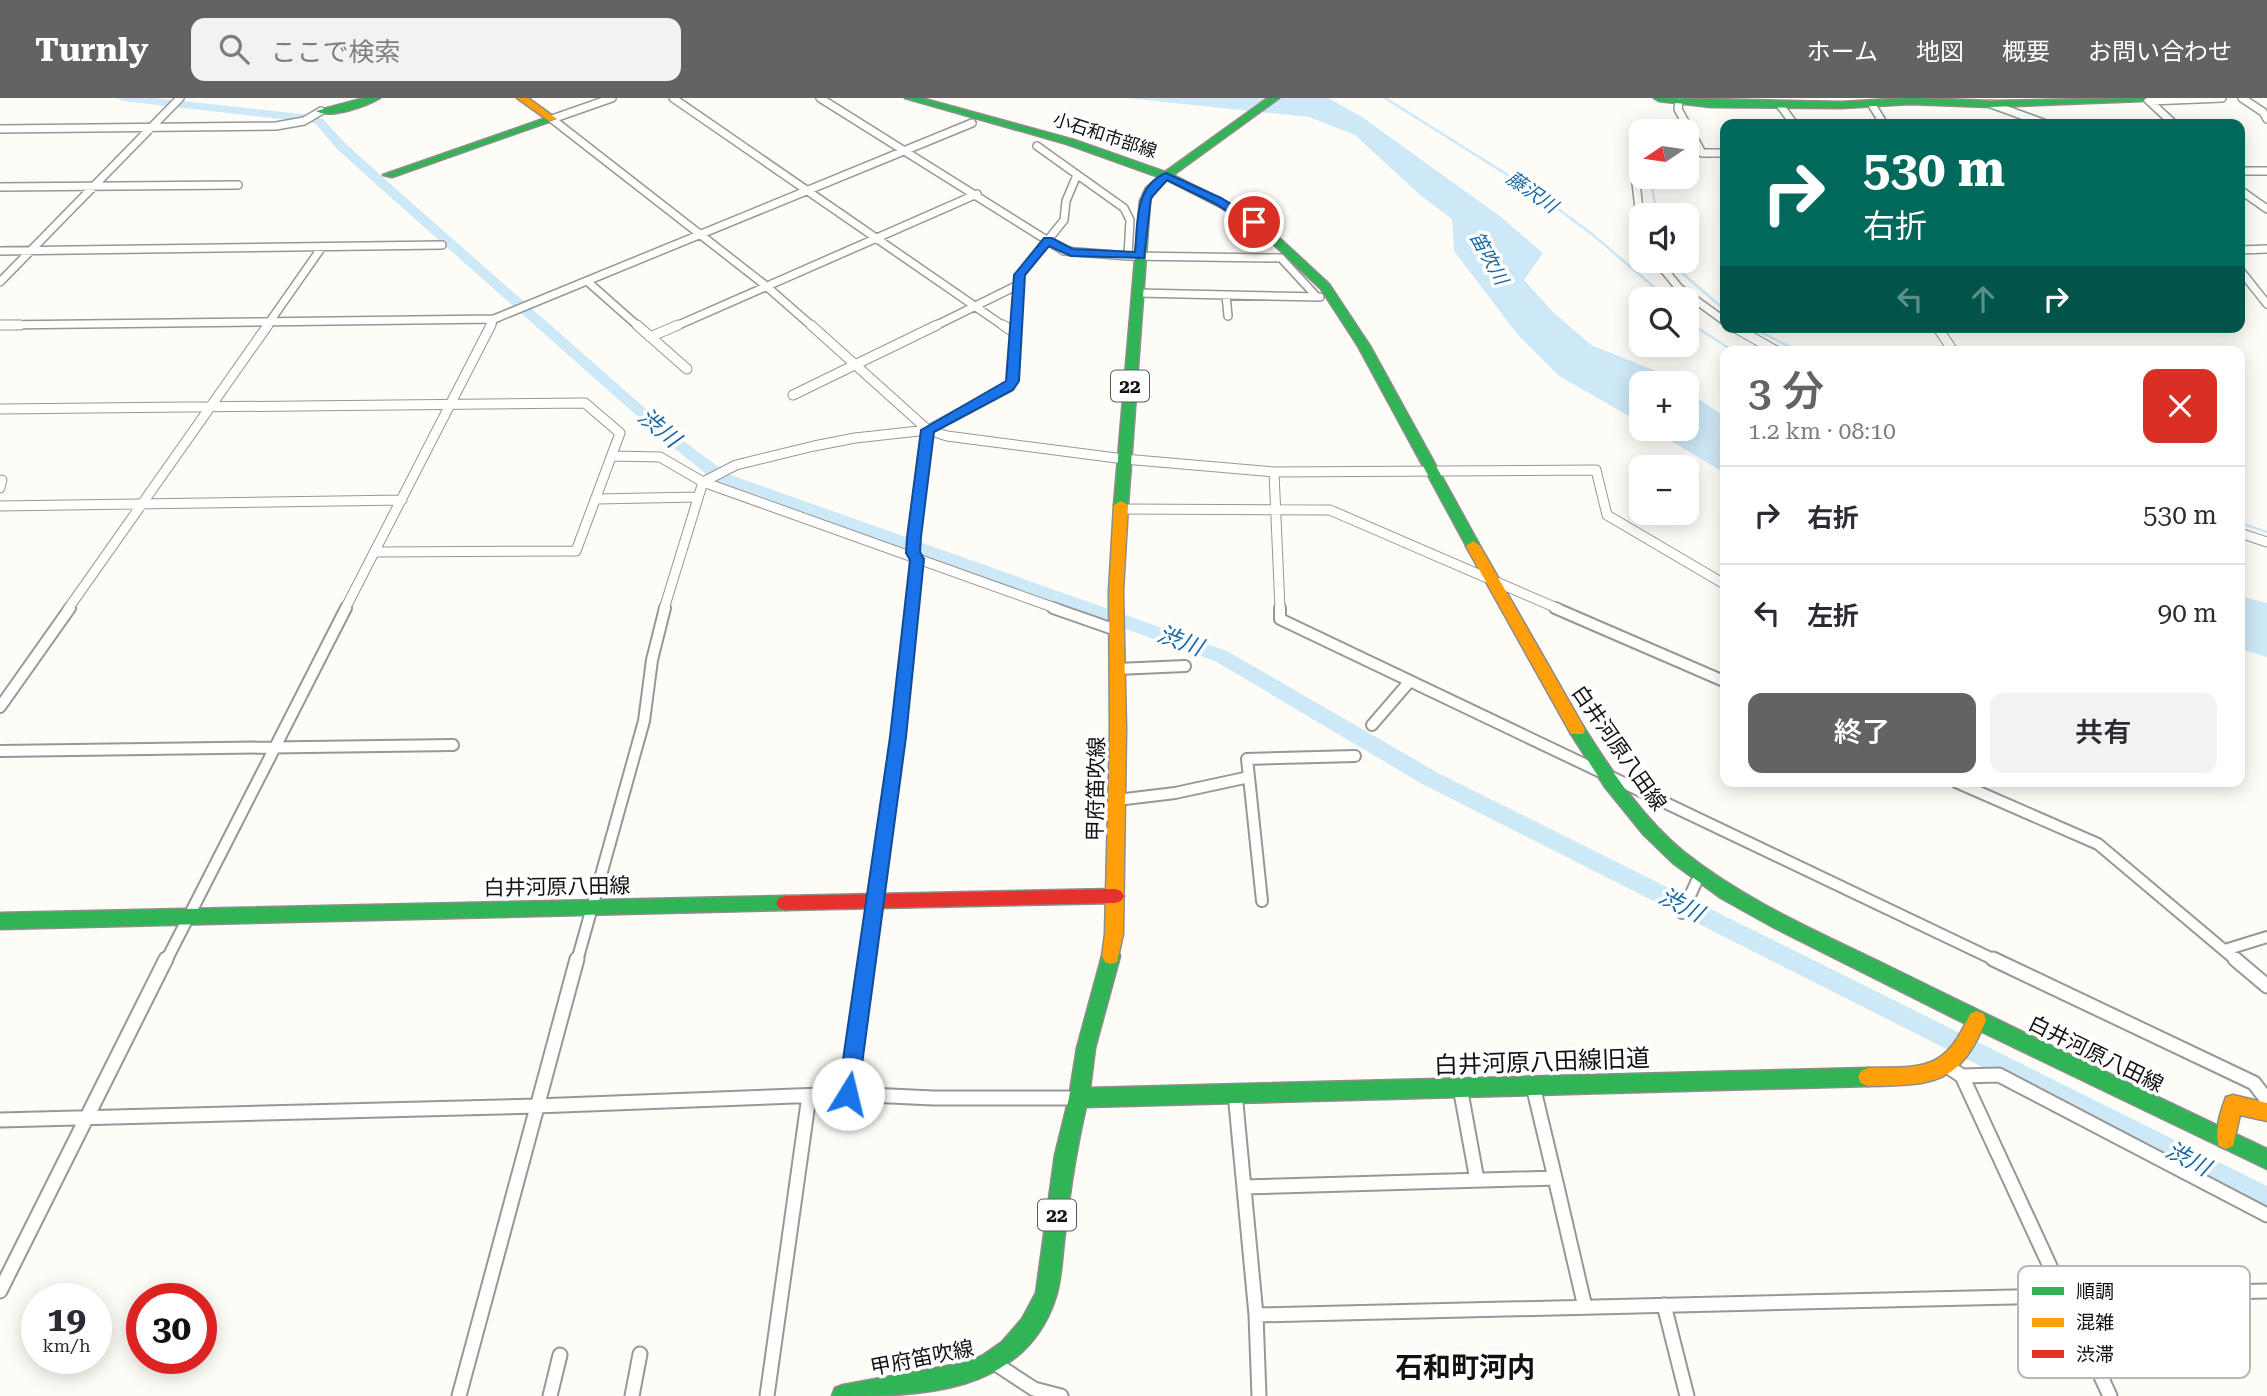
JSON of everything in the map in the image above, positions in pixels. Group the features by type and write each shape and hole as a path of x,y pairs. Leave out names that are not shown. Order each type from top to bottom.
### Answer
{"main road":[{"path":"321,108 340,109 375,98"},
{"path":"522,98 552,119"},
{"name":"小石和市部線","path":"910,98 1169,174"},
{"name":"甲府笛吹線","path":"843,1396 871,1388 966,1375 996,1364 1012,1353 1027,1335 1039,1316 1046,1295 1065,1155 1079,1098 1086,1048 1110,964 1117,800 1116,605 1124,459 1138,293 1134,256 1150,190 1274,98"},
{"path":"1670,100 1919,101 1991,104 2146,99"},
{"path":"388,175 552,119"},
{"name":"白井河原八田線","path":"1169,174 1264,229 1307,265 1334,296 1554,691 1606,774 1646,826 1668,848 1738,900 1978,1020 2267,1159"},
{"name":"白井河原八田線","path":"0,920 1115,896"},
{"path":"1951,1063 1973,1037 1978,1020"},
{"name":"白井河原八田線旧道","path":"1079,1098 1923,1076 1936,1073 1951,1063"},
{"path":"2226,1139 2233,1104 2267,1112"}],"street":[{"path":"552,119 612,98"},
{"path":"673,98 1016,334"},
{"path":"820,98 1071,253 1281,258 1317,297"},
{"path":"2146,99 2222,98"},
{"path":"2242,98 2263,112 2267,120"},
{"path":"0,282 179,99"},
{"path":"2146,99 2168,119"},
{"path":"1670,100 1678,109 1702,153 1720,153"},
{"path":"1788,102 1793,119"},
{"path":"1991,104 2032,119"},
{"path":"0,129 276,126 304,121 321,108"},
{"path":"552,119 702,233 765,285 858,364 928,430 947,436 1124,459 1274,472 1596,470 1607,515 1720,581"},
{"path":"0,325 494,319 972,124"},
{"path":"1037,146 1124,208 1128,214 1134,256"},
{"path":"2245,171 2267,171"},
{"path":"459,1396 644,721 651,662 698,497 707,480 736,465 855,438 928,430 1008,387 1013,381 1020,275 1064,220 1066,201 1077,175"},
{"path":"0,187 238,185"},
{"path":"650,337 976,194"},
{"path":"2245,196 2267,209"},
{"path":"0,251 442,245"},
{"path":"0,707 321,247"},
{"path":"2245,250 2267,249"},
{"path":"1664,273 1686,295 1720,318"},
{"path":"2245,276 2267,304"},
{"path":"587,281 687,369"},
{"path":"793,395 1018,285"},
{"path":"1138,293 1334,296"},
{"path":"1226,295 1228,316"},
{"path":"0,1291 494,319"},
{"path":"1745,333 1767,346"},
{"path":"0,409 584,403 620,433 576,551 376,552"},
{"path":"848,1094 876,901 915,556 914,537 928,430"},
{"path":"613,456 660,457 707,480 1116,628"},
{"path":"1274,472 1280,619 2254,1083 2267,1100"},
{"path":"597,499 698,497"},
{"path":"0,506 402,500"},
{"path":"1121,509 1275,509 1333,512 1720,679"},
{"path":"2245,535 2267,542"},
{"path":"1117,669 1185,666"},
{"path":"1372,725 1409,681"},
{"path":"0,751 453,745"},
{"path":"1262,901 1247,758 1355,756"},
{"path":"1117,800 1175,793 1250,777"},
{"path":"1967,787 2098,844 2267,986"},
{"path":"1682,913 1700,874"},
{"path":"2225,950 2267,937"},
{"path":"1951,1063 1962,1076 2050,1266"},
{"path":"1962,1076 2000,1075 2267,1215"},
{"path":"1532,1086 1585,1307"},
{"path":"1460,1087 1477,1180"},
{"path":"1235,1093 1256,1315 1259,1396"},
{"path":"0,1120 537,1106 848,1094 933,1098 1079,1098"},
{"path":"767,1396 810,1096"},
{"path":"1244,1187 1555,1178"},
{"path":"1256,1315 2018,1297"},
{"path":"1664,1306 1687,1396"},
{"path":"632,1396 640,1354"},
{"path":"550,1396 560,1355"},
{"path":"996,1364 1034,1389 1061,1396"},
{"path":"2102,1378 2110,1396"}],"water":[{"name":"笛吹川","path":"1126,98 1328,98 1362,117 1501,217 1543,253 1524,280 1553,312 1591,345 1656,371 1629,371 1629,416 1559,376 1518,335 1454,251 1452,219 1420,195 1355,135 1309,117"},
{"path":"1699,399 1720,414 1720,470 1699,455 1671,441 1699,441"},
{"path":"2245,597 2267,603 2267,657 2245,650"}],"waterway":[{"name":"渋川","path":"123,98 319,121 341,146 383,184 668,436 722,478 1221,656 1431,779 2267,1199"},
{"name":"藤沢川","path":"1385,98 1541,196 1593,235 1654,287"},
{"path":"1652,189 1655,203"},
{"path":"1682,273 1720,306"},
{"name":"藤沢川","path":"1699,329 1726,346"},
{"path":"1763,333 1788,346"},
{"path":"2245,525 2267,532"}],"traffic: fast":[{"path":"321,111 340,109 375,98"},
{"path":"910,98 1017,126 1124,159 1176,180 1225,205 1271,236 1313,273 1346,315 1473,546"},
{"path":"1121,505 1145,201 1150,190 1166,176 1274,98"},
{"path":"1659,98 1711,104 1841,105 1910,101 1991,104 2142,98"},
{"path":"388,175 552,119"},
{"path":"1577,730 1611,782 1649,830 1679,858 1728,892 1806,935 2267,1159"},
{"path":"0,921 785,903"},
{"path":"843,1396 963,1374 988,1365 1010,1350 1030,1327 1046,1295 1065,1155 1079,1098 1086,1048 1111,956"},
{"path":"1079,1098 1868,1077"}],"traffic: slow":[{"path":"522,98 552,119"},
{"path":"1111,956 1114,934 1118,729 1116,591 1121,505"},
{"path":"1473,546 1577,730"},
{"path":"1868,1077 1905,1076 1935,1071 1959,1054 1969,1040 1977,1020"},
{"path":"2226,1139 2233,1104 2267,1112"}],"traffic: jam":[{"path":"785,903 1115,896"}],"district":[{"name":"石和町河内","path":"1465,1367"}],"route":[{"path":"848,1094 898,737 917,559 913,553 914,537 928,430 1008,387 1013,381 1020,275 1048,241 1071,253 1140,256 1146,198 1150,190 1166,176 1217,200 1254,222"}]}
